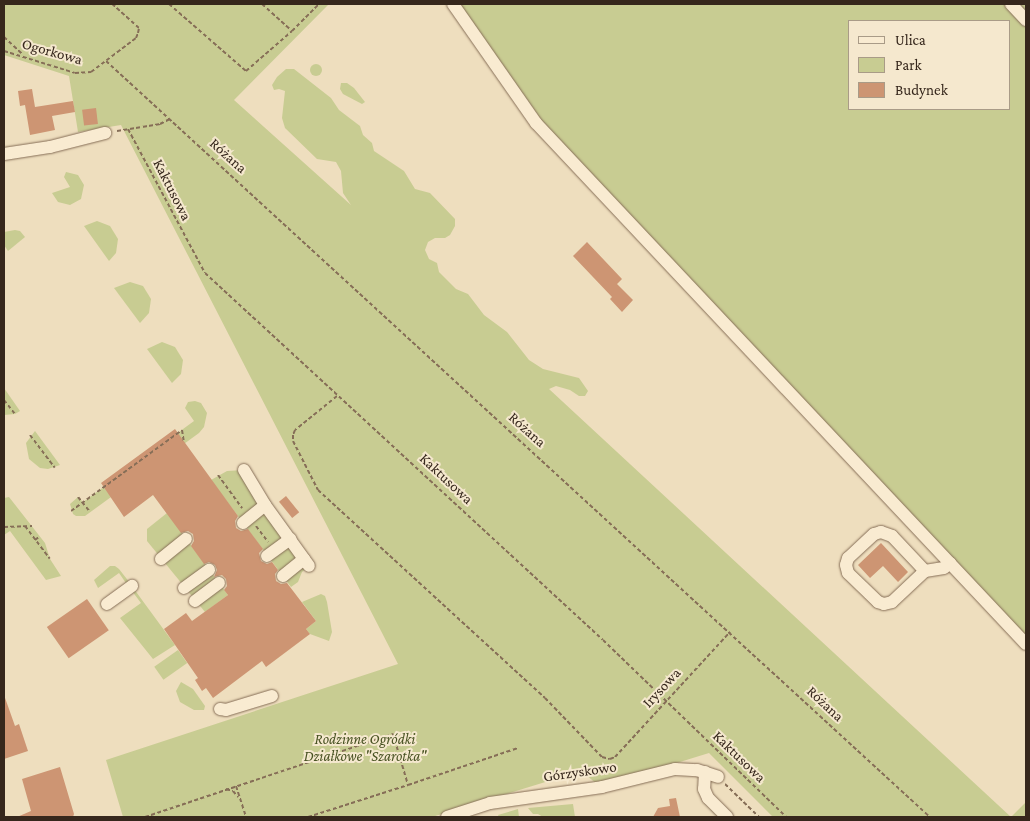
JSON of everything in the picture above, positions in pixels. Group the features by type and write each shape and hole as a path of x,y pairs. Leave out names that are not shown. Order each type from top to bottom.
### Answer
{"street":[{"path":"453,4 536,123 1026,644"},
{"path":"1011,4 1026,20"},
{"path":"4,154 50,147 105,133"},
{"path":"244,470 265,505 307,562 282,576"},
{"path":"247,521 265,505"},
{"path":"925,571 892,536 885,532 874,534 848,558 846,565 848,573 878,602 884,604 892,602 925,571 944,568 950,563"},
{"path":"161,558 186,539"},
{"path":"271,553 290,539"},
{"path":"184,588 209,570"},
{"path":"195,601 219,583"},
{"path":"108,604 132,586"},
{"path":"220,709 226,710 272,696"},
{"name":"Górzyskowo","path":"447,817 490,803 602,787 675,770 704,772 718,777"},
{"path":"704,772 704,790 708,798 727,817"}],"path":[{"name":"Ogorkowa","path":"4,50 24,56 29,60 83,74 106,61 136,38 139,28 112,4"},
{"path":"169,4 246,72 319,4"},
{"path":"262,4 292,31"},
{"path":"4,37 24,56"},
{"name":"Różana","path":"106,61 930,817"},
{"name":"Kaktusowa","path":"171,119 160,124 128,129 205,273 603,640 786,817"},
{"name":"Irysowa","path":"337,396 295,430 293,435 293,441 318,490 545,698 602,757 610,759 615,757 665,700 730,632"},
{"path":"4,400 15,414"},
{"path":"71,511 182,430 184,443"},
{"path":"30,435 55,468"},
{"path":"218,475 247,521 271,553"},
{"path":"78,497 90,512"},
{"path":"25,526 50,559"},
{"path":"4,528 32,526"},
{"path":"35,540 40,536"},
{"path":"145,817 393,734 408,784"},
{"path":"308,817 518,748"},
{"path":"718,777 759,817"},
{"path":"236,786 246,817"},
{"path":"226,789 233,791 240,800"}],"green space":[{"name":"Rodzinne Ogródki Działkowe \"Szarotka\"","path":"4,4 329,4 234,100 351,205 343,193 341,171 336,162 317,159 285,128 282,118 285,91 274,90 272,85 277,77 286,69 294,69 331,98 339,110 360,126 363,135 372,143 374,151 404,171 415,189 430,193 455,219 455,226 450,235 445,238 435,238 428,242 425,250 429,259 437,263 439,272 456,289 468,294 484,315 507,332 529,360 543,369 579,378 588,391 585,396 579,396 570,390 556,386 549,389 1011,817 773,817 709,753 628,778 597,784 581,771 432,817 123,817 106,760 398,664 121,125 78,132 69,76 4,55"},
{"path":"459,4 1026,4 1026,637 545,125"},
{"path":"316,64 322,70 316,76 310,70"},
{"path":"341,83 347,83 354,88 365,102 362,104 343,94 340,89"},
{"path":"66,172 78,175 84,185 81,199 70,205 58,202 52,193 70,187 64,177"},
{"path":"97,221 110,226 118,239 116,253 109,261 84,226"},
{"path":"20,231 25,237 8,251 4,245 4,232"},
{"path":"130,282 143,286 151,299 149,313 140,323 114,288"},
{"path":"162,342 175,347 183,360 181,374 172,383 147,349"},
{"path":"4,388 20,411 15,414 4,415"},
{"path":"195,401 201,403 207,413 204,427 199,433 85,516 73,514 70,504 78,497 83,502 194,421 185,408 188,402"},
{"path":"35,431 60,465 48,469 40,468 29,459 26,443"},
{"path":"244,470 309,566 302,572 298,582 291,587 211,480 227,471"},
{"path":"9,497 45,543 50,559 61,576 46,580 10,531 4,535 4,498"},
{"path":"167,513 228,595 205,612 147,541 147,529"},
{"path":"110,566 115,566 119,569 130,583 128,586 119,573 98,588 94,580"},
{"path":"134,589 175,645 153,659 120,618 141,603 132,591"},
{"path":"321,594 325,596 327,602 332,632 329,641 310,634 306,629 316,621 302,602"},
{"path":"178,650 187,663 163,680 154,667"},
{"path":"181,682 193,689 205,706 204,710 194,710 180,702 176,691"},
{"path":"1026,802 1026,817 1011,817"},
{"path":"573,804 575,817 543,817 533,814 528,808"},
{"path":"518,809 519,817 499,817 498,815"}],"building":[{"path":"32,89 35,107 73,101 75,112 52,116 55,130 30,135 25,105 20,106 18,91"},
{"path":"96,108 98,124 84,126 82,110"},
{"path":"587,242 622,279 617,284 633,300 622,312 610,299 612,297 573,256"},
{"path":"175,429 238,516 235,521 236,528 241,531 248,529 263,549 259,553 261,561 267,564 272,562 278,570 275,574 276,581 281,584 287,583 316,621 306,629 310,634 266,667 262,661 213,698 206,688 202,691 195,680 198,678 164,629 186,613 192,621 228,595 224,590 227,586 226,579 222,575 214,577 217,570 215,565 209,562 204,564 191,546 194,541 193,534 188,531 181,533 153,495 124,517 101,483"},
{"path":"286,496 299,512 292,518 279,502"},
{"path":"881,543 908,572 898,582 883,566 870,578 858,565"},
{"path":"87,599 109,630 69,658 47,627"},
{"path":"4,695 15,726 19,724 28,751 4,759"},
{"path":"60,767 74,814 73,817 17,817 31,811 22,779"},
{"path":"676,798 680,817 653,817 658,808 670,806 669,799"}]}
